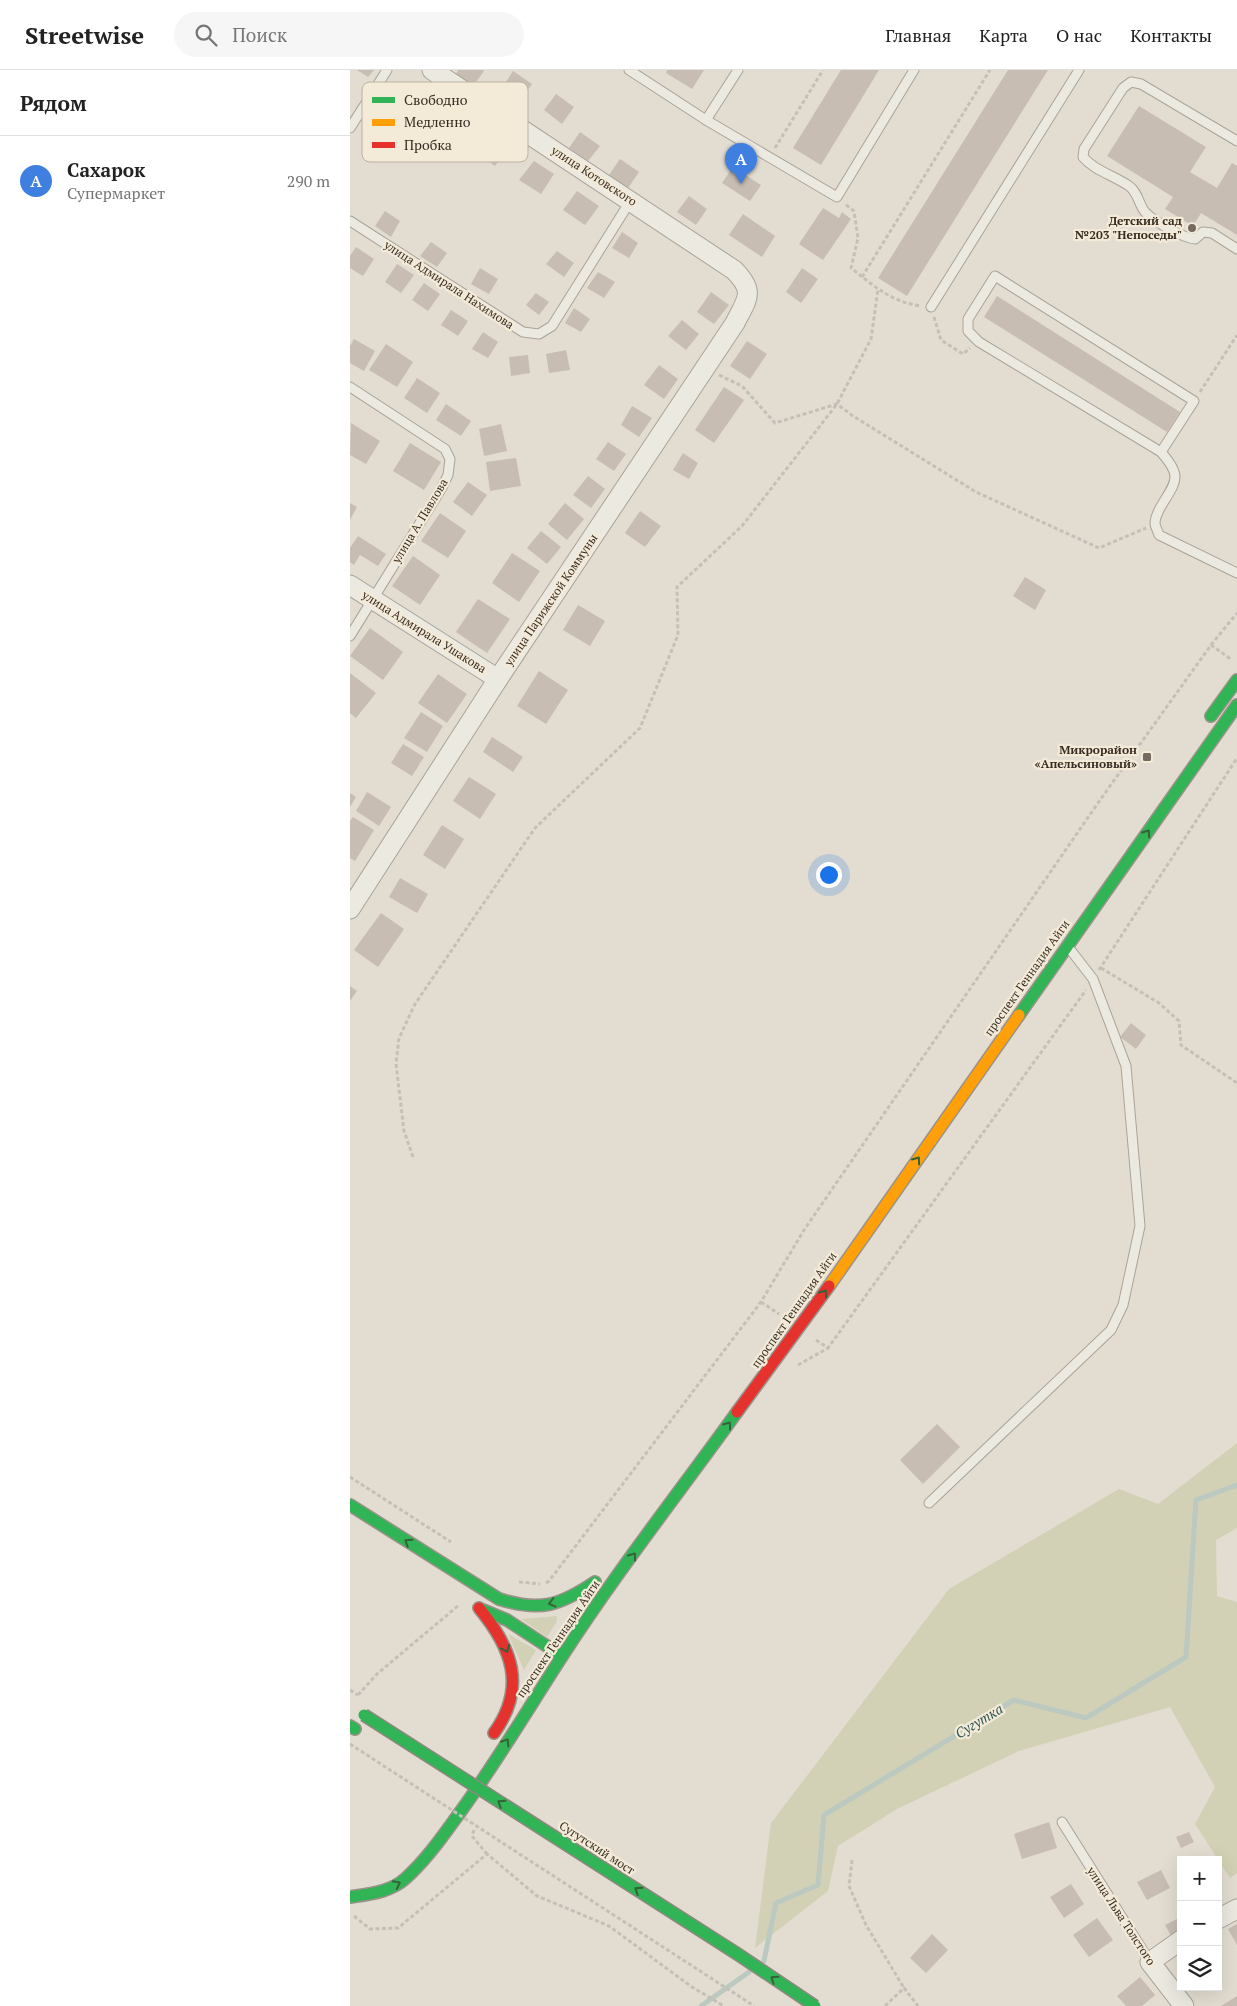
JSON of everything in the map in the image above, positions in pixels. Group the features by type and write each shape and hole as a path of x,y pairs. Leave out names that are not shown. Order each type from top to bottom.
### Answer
{"main road":[{"path":"1205,725 1237,680"},
{"name":"проспект Геннадия Айги","path":"350,1896 373,1894 390,1888 405,1879 420,1866 474,1793 562,1656 604,1595 799,1328 1237,705"},
{"name":"проспект Геннадия Айги","path":"350,1505 499,1599 522,1606 545,1605 571,1598 598,1579 578,1606"},
{"path":"466,1600 507,1620 562,1656"},
{"path":"479,1608 493,1624 511,1660 514,1676 513,1692 508,1711"},
{"name":"проспект Геннадия Айги","path":"489,1740 524,1687"},
{"name":"Сугутский мост","path":"360,1712 730,1949 815,2006"},
{"path":"471,1769 457,1791 480,1814"}],"street":[{"name":"улица Котовского","path":"432,70 450,82"},
{"name":"улица Котовского","path":"528,133 734,270 745,281 748,290"},
{"name":"улица Парижской Коммуны","path":"350,909 498,679 735,323 745,302 748,290"},
{"name":"улица Адмирала Ушакова","path":"350,585 498,679"},
{"path":"1222,1917 1237,1909"},
{"path":"1150,1962 1177,1943"},
{"name":"улица Льва Толстого","path":"1150,1962 1184,2006"}],"lane":[{"path":"379,82 387,70"},
{"path":"629,70 706,120 837,197 914,70"},
{"path":"706,120 738,70"},
{"path":"931,307 1079,70"},
{"path":"1237,141 1142,84 1131,82 1123,88 1084,150 1083,157 1090,165 1129,186 1136,192 1144,211 1151,218 1188,238 1196,239 1203,232 1212,233 1237,248"},
{"path":"350,128 362,109"},
{"name":"улица Адмирала Нахимова","path":"350,221 523,332 539,334 552,326 631,200"},
{"path":"1161,452 1194,401 996,276 968,319 968,331 979,342 1161,452 1173,466 1176,476 1174,486 1158,511 1155,522 1159,534 1237,573"},
{"name":"улица А. Павлова","path":"350,387 432,438 445,449 450,459 448,475 441,489 371,599 350,636"},
{"path":"929,1503 1111,1330 1123,1305 1140,1226 1126,1066 1093,979 1067,945"},
{"name":"улица Льва Толстого","path":"1062,1822 1150,1962"}],"path":[{"path":"770,157 823,70"},
{"path":"862,276 990,70"},
{"path":"837,197 854,212 858,238 851,268 878,290 905,304 931,307 941,340 963,354 979,342"},
{"path":"413,1157 404,1131 396,1064 399,1038 415,1004 535,828 640,728 678,635 677,587 742,526 837,404 871,339 878,290"},
{"path":"1194,401 1237,335"},
{"path":"705,368 742,386 775,423 837,404"},
{"path":"837,404 852,416 976,492 1099,548 1155,522"},
{"path":"511,1579 520,1583 543,1584 550,1581 761,1302 815,1214 1100,800 1211,645 1237,613"},
{"path":"1211,645 1237,663"},
{"path":"1097,973 1237,758"},
{"path":"1100,968 1159,1003 1179,1021 1181,1045 1237,1083"},
{"path":"814,1338 828,1348 1086,988"},
{"path":"761,1302 779,1314"},
{"path":"350,1477 455,1545"},
{"path":"358,1695 377,1674 466,1600"},
{"path":"350,1744 754,2006"},
{"path":"480,1814 472,1836 487,1854 537,1896 609,1926 692,1987 724,2006"},
{"path":"350,1912 370,1929 398,1928 487,1854"},
{"path":"852,1860 849,1886 866,1925 904,1988 918,2006"},
{"path":"885,2006 904,1988"}],"green space":[{"path":"1237,1443 1237,1528 1216,1540 1217,1596 1237,1602 1237,1873 1230,1878 1222,1866 1222,1856 1216,1856 1195,1824 1215,1787 1170,1707 1019,1751 897,1809 838,1846 828,1891 755,1948 771,1823 949,1589 1119,1489 1158,1504"},
{"path":"557,1616 556,1623 547,1637 521,1619"},
{"path":"508,1634 536,1650 524,1670"}],"building":[{"path":"357,70 374,70 368,77"},
{"path":"458,70 484,71 476,82 467,82 456,74"},
{"path":"667,70 704,70 692,89 666,73"},
{"path":"841,70 879,70 821,165 793,148"},
{"path":"1008,70 1048,70 907,296 878,278"},
{"path":"513,71 532,84 528,90 528,82 506,82"},
{"path":"556,94 574,107 562,124 544,110"},
{"path":"1139,106 1206,147 1190,172 1217,188 1232,163 1237,166 1237,235 1201,213 1193,226 1165,209 1173,197 1107,156"},
{"path":"580,132 600,146 588,161 569,148"},
{"path":"620,159 639,172 628,188 609,175"},
{"path":"534,161 554,174 541,194 519,180"},
{"path":"490,162 498,162 495,166"},
{"path":"733,167 761,185 750,201 722,183"},
{"path":"577,191 599,206 585,225 563,210"},
{"path":"689,196 707,209 696,225 677,212"},
{"path":"823,208 839,218 842,212 851,219 823,260 799,244"},
{"path":"385,211 400,221 391,237 375,226"},
{"path":"743,214 775,236 762,257 729,235"},
{"path":"622,232 638,243 629,258 612,248"},
{"path":"431,242 447,253 437,267 420,256"},
{"path":"356,247 374,259 363,276 350,268 350,256"},
{"path":"557,251 574,263 564,277 546,264"},
{"path":"397,264 414,275 401,293 385,282"},
{"path":"480,268 498,279 489,294 471,284"},
{"path":"802,268 818,279 801,303 786,292"},
{"path":"598,272 615,282 604,298 587,288"},
{"path":"424,283 440,294 428,311 412,300"},
{"path":"711,292 729,305 714,324 697,312"},
{"path":"536,293 549,302 539,315 526,305"},
{"path":"997,296 1180,412 1167,432 984,317"},
{"path":"574,308 590,319 581,332 565,323"},
{"path":"451,310 468,321 458,336 441,325"},
{"path":"682,320 699,334 686,350 668,336"},
{"path":"483,332 498,342 488,358 472,349"},
{"path":"354,339 375,351 364,371 350,363 350,346"},
{"path":"747,341 767,354 750,379 730,366"},
{"path":"386,344 413,362 397,387 369,370"},
{"path":"566,350 570,370 549,373 546,354"},
{"path":"528,355 530,373 511,376 509,357"},
{"path":"659,365 678,379 664,399 644,385"},
{"path":"417,378 440,393 427,413 404,398"},
{"path":"724,387 744,400 714,443 695,430"},
{"path":"446,404 471,421 461,436 436,420"},
{"path":"632,406 652,418 639,437 621,425"},
{"path":"351,423 380,441 366,464 350,455"},
{"path":"501,424 507,451 484,456 479,429"},
{"path":"608,442 626,454 614,471 596,459"},
{"path":"410,443 441,462 424,490 393,471"},
{"path":"683,453 698,463 689,479 673,470"},
{"path":"516,458 521,486 490,491 486,462"},
{"path":"588,476 605,489 591,508 573,495"},
{"path":"468,482 487,495 472,516 453,502"},
{"path":"350,503 357,507 350,520"},
{"path":"565,503 584,519 567,540 548,524"},
{"path":"640,511 661,526 645,547 625,533"},
{"path":"440,513 466,531 448,558 421,541"},
{"path":"541,531 561,547 547,564 527,548"},
{"path":"358,536 386,554 378,566 360,555 354,565 350,562 350,548"},
{"path":"512,553 540,571 519,602 492,583"},
{"path":"413,556 440,575 420,605 392,586"},
{"path":"1025,577 1046,590 1035,610 1013,596"},
{"path":"478,599 510,619 487,653 456,632"},
{"path":"578,605 605,621 590,646 563,630"},
{"path":"370,628 403,652 383,680 350,656"},
{"path":"539,671 568,690 546,724 517,706"},
{"path":"350,673 376,693 356,718 350,713"},
{"path":"438,674 467,694 447,723 418,703"},
{"path":"421,712 443,726 427,752 404,738"},
{"path":"492,737 523,757 513,772 483,752"},
{"path":"403,744 424,757 412,776 391,763"},
{"path":"469,777 496,794 480,819 453,801"},
{"path":"367,792 391,807 379,826 356,811"},
{"path":"350,793 356,797 350,807"},
{"path":"353,817 374,830 355,861 350,858 350,821"},
{"path":"442,825 464,839 445,869 423,855"},
{"path":"400,878 428,894 417,913 389,897"},
{"path":"381,913 404,929 378,967 354,950"},
{"path":"350,986 357,991 350,1001"},
{"path":"1131,1023 1146,1035 1136,1049 1120,1037"},
{"path":"937,1424 960,1447 923,1484 900,1460"},
{"path":"1049,1822 1057,1848 1022,1859 1014,1834"},
{"path":"1189,1832 1194,1842 1181,1848 1176,1837"},
{"path":"1161,1870 1170,1888 1147,1900 1137,1882"},
{"path":"1071,1884 1084,1904 1064,1918 1050,1897"},
{"path":"1097,1918 1113,1940 1089,1957 1073,1935"},
{"path":"1177,1919 1177,1937 1173,1939 1165,1925"},
{"path":"1237,1924 1237,1945 1228,1929"},
{"path":"932,1934 948,1950 926,1973 910,1958"},
{"path":"1140,1977 1155,1995 1142,2006 1126,2006 1117,1996"},
{"path":"1237,1996 1237,2006 1221,2006"}],"waterway":[{"name":"Сугутка","path":"764,1961 776,1903 818,1885 824,1815 1014,1700 1086,1718 1186,1657 1196,1500 1237,1485"},
{"name":"Сугутка","path":"701,2006 749,1972"}],"traffic: fast":[{"path":"1211,716 1237,680"},
{"path":"1019,1015 1237,705"},
{"path":"350,1897 380,1892 400,1883 435,1846 487,1773 603,1596 737,1412"},
{"path":"350,1505 499,1599 538,1606 571,1597 595,1582"},
{"path":"483,1610 507,1620 562,1656"},
{"path":"364,1715 739,1955 815,2006"},
{"path":"350,1726 355,1729"}],"traffic: slow":[{"path":"829,1286 1019,1015"}],"traffic: jam":[{"path":"737,1412 829,1286"},
{"path":"479,1608 500,1638 511,1668 510,1700 504,1716 494,1733"}],"place":[{"name":"Сахарок","path":"741,184"},
{"name":"Детский сад №203 \"Непоседы\"","path":"1192,228"},
{"name":"Микрорайон «Апельсиновый»","path":"1147,757"}]}
